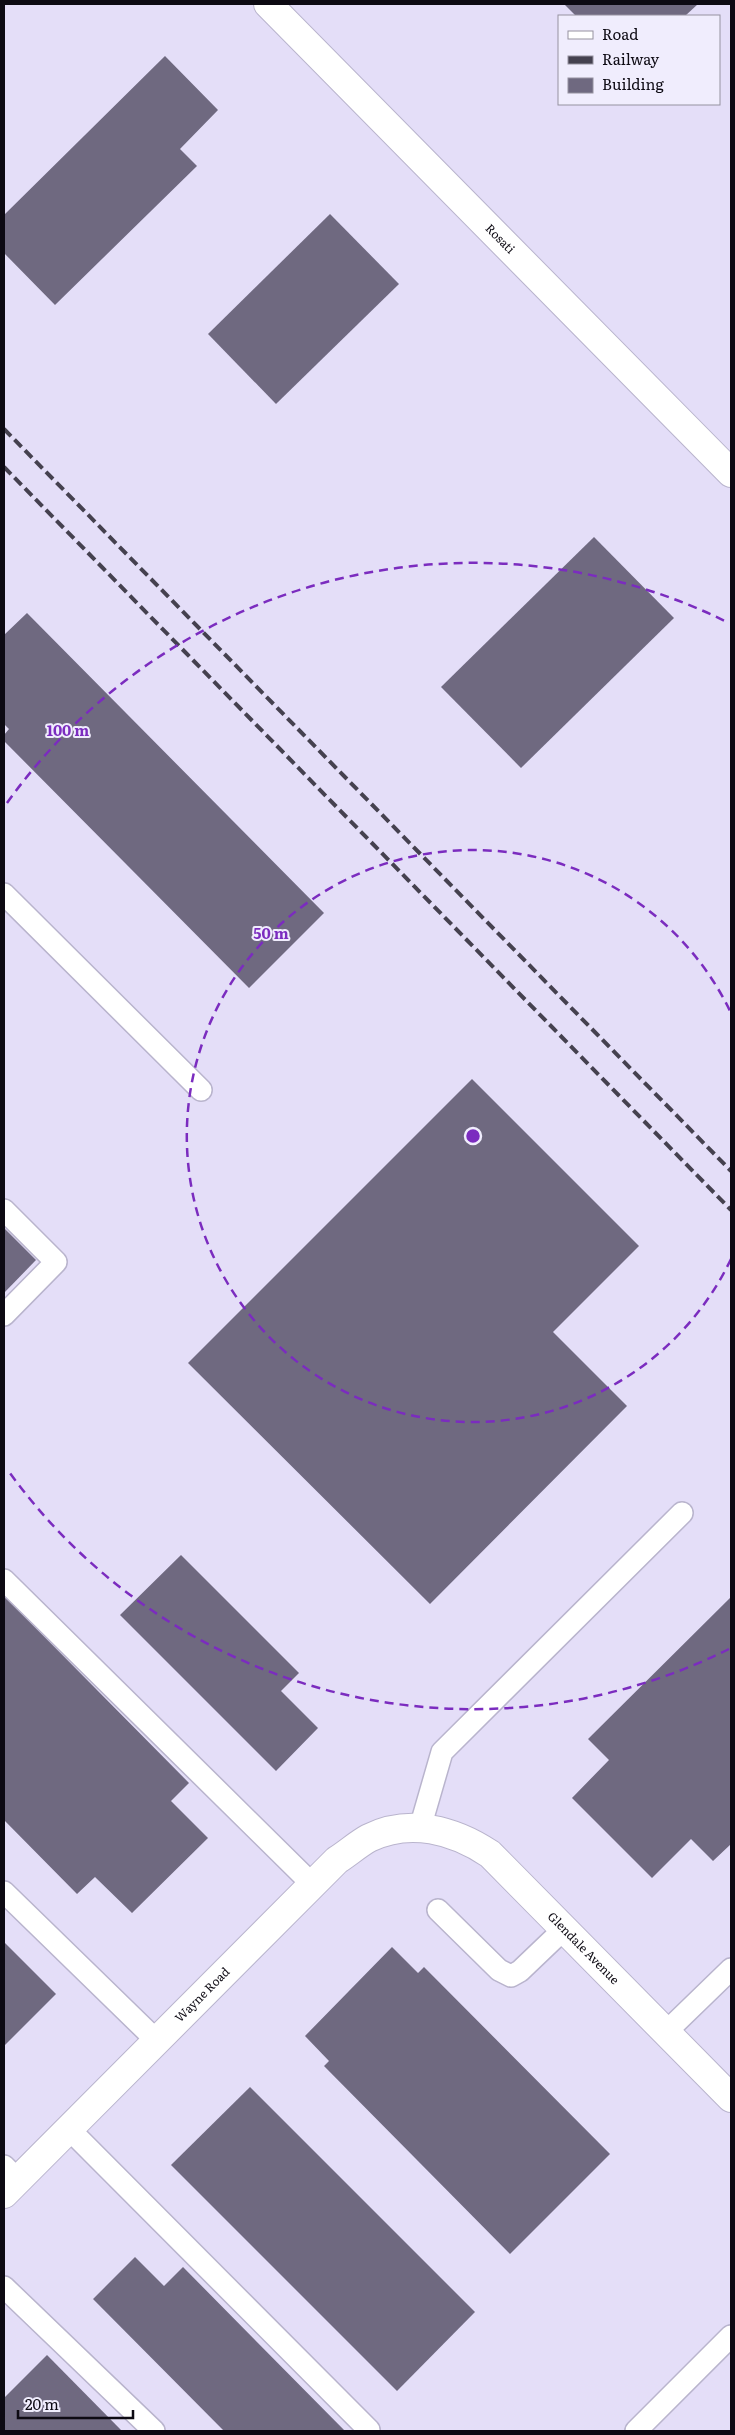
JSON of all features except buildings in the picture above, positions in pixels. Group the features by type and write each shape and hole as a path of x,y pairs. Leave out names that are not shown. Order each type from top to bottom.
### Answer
{"street":[{"name":"Rosati","path":"268,4 731,473"},
{"name":"Wayne Road","path":"9,2180 69,2129 337,1860 370,1838 404,1828 420,1828"},
{"name":"Glendale Avenue","path":"420,1828 447,1831 472,1842 490,1854 731,2098"}],"lane":[{"path":"4,894 201,1090"},
{"path":"4,1210 56,1262 4,1315"},
{"path":"420,1828 442,1752 682,1513"},
{"path":"4,1580 313,1885"},
{"path":"4,1892 157,2041"},
{"path":"438,1910 499,1970 511,1976 520,1972 564,1929"},
{"path":"666,2032 731,1969"},
{"path":"69,2129 368,2430"},
{"path":"4,2287 154,2431"},
{"path":"636,2431 731,2336"}],"railway":[{"path":"4,429 731,1171"},
{"path":"4,467 731,1210"}]}
